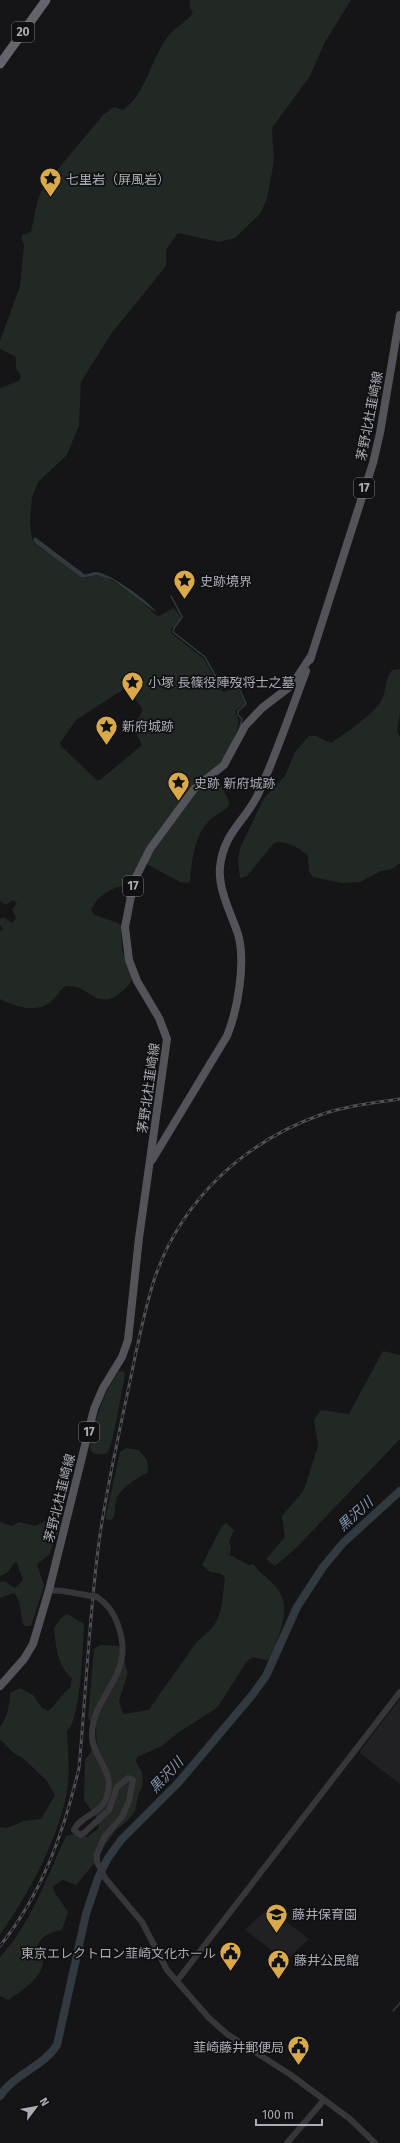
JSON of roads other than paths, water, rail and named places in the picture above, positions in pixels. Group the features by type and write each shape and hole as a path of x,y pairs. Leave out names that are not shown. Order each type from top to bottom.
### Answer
{"highway":[{"name":"20","path":"0,64 46,0"}],"main road":[{"name":"茅野北杜韮崎線","path":"148,1168 227,1036 233,1020 240,970 240,950 238,936 220,883 223,852 227,839 260,792 311,656 373,463 380,433 400,315"},
{"name":"茅野北杜韮崎線","path":"0,1686 29,1652 49,1590 94,1409 103,1388 122,1357 128,1340 148,1168 167,1039 159,1018 137,982 129,960 125,927 134,881 150,849 194,789 224,765 245,726 262,708 292,685 311,656"}],"street":[{"path":"49,1590 97,1597 108,1605 117,1621 123,1638 124,1652 115,1679 97,1713 93,1724 92,1736 94,1744 105,1767 108,1780 106,1799 100,1808 75,1827 74,1830 80,1835 84,1833 109,1810 122,1782 128,1778 133,1781 129,1801 122,1817 105,1836 100,1846 97,1862 103,1875 142,1922 162,1960 177,1981 209,2018 227,2034 291,2075 350,2118 376,2143"},
{"path":"177,1981 400,1692"},
{"path":"287,2143 324,2100"}],"waterway":[{"path":"171,596 182,617 174,628 173,632 205,657 222,688 234,686 240,690 246,704 238,711 238,715 242,719 239,730"},
{"name":"黒沢川","path":"0,2096 6,2088 44,2059 57,2045 86,1914 98,1878 108,1858 121,1840 178,1783 253,1694 266,1676 297,1607 323,1567 343,1543 400,1491"},
{"path":"393,2011 400,2003"}],"railway":[{"path":"0,1946 28,1905 50,1862 66,1816 79,1768 93,1598 104,1508 150,1293 167,1249 181,1223 199,1199 219,1177 266,1141 292,1127 339,1109 400,1099"}],"place":[{"name":"七里岩（屏風岩）","path":"51,198"},
{"name":"史跡境界","path":"185,600"},
{"name":"小塚 長篠役陣歿将士之墓","path":"133,702"},
{"name":"新府城跡","path":"107,746"},
{"name":"史跡 新府城跡","path":"178,802"},
{"name":"藤井保育園","path":"277,1934"},
{"name":"東京エレクトロン韮崎文化ホール","path":"231,1972"},
{"name":"藤井公民館","path":"279,1980"},
{"name":"韮崎藤井郵便局","path":"299,2066"}]}
